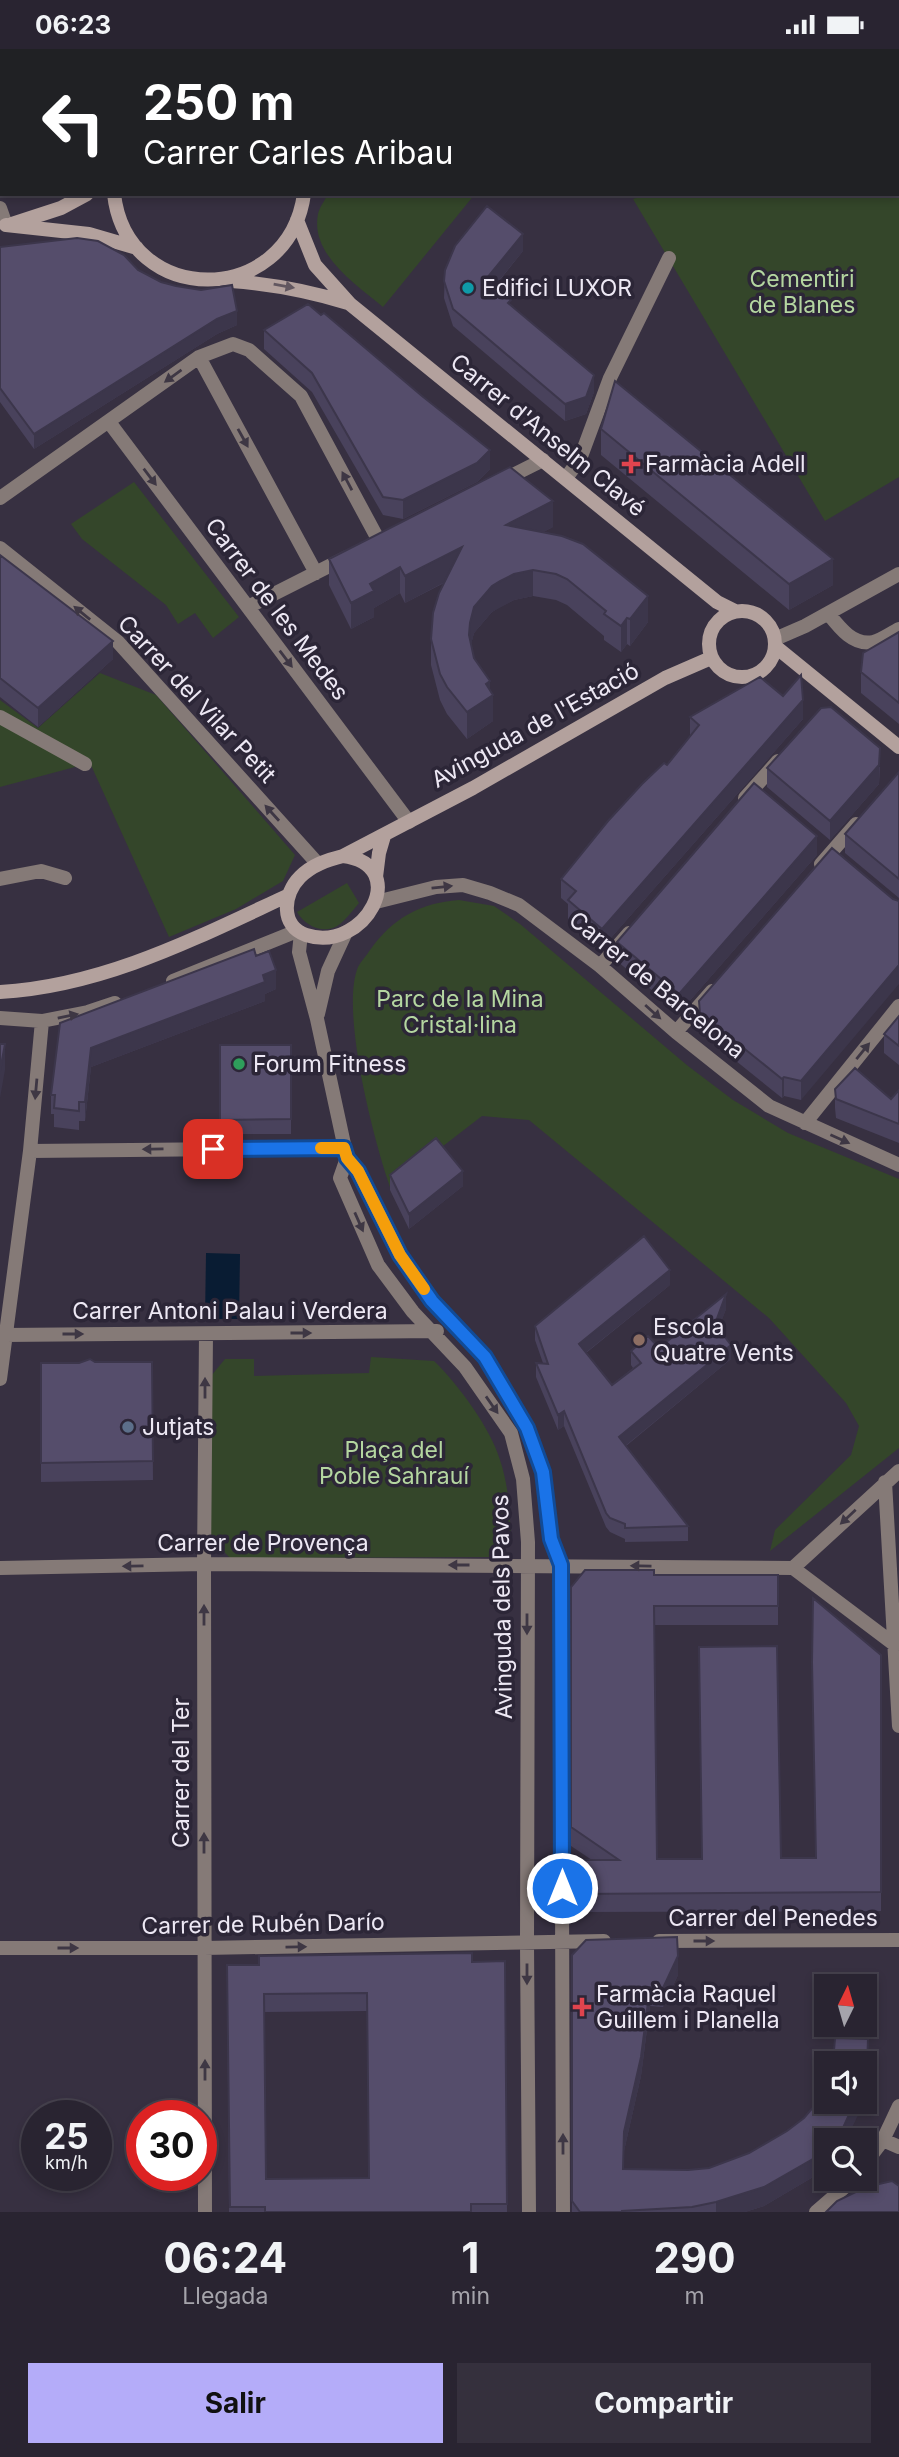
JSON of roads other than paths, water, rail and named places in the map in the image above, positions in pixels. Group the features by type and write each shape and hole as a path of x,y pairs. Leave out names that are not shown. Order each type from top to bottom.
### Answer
{"street":[{"path":"3,226 61,208 83,196"},
{"path":"115,196 122,225 137,248"},
{"path":"216,280 248,272 269,259 286,241 298,221 304,196"},
{"path":"0,208 3,226"},
{"name":"Carrer d'Anselm Clavé","path":"298,221 315,265 350,304 718,602 735,611 746,611 765,619 771,627 776,643 833,700 899,747"},
{"path":"3,226 89,234 137,248"},
{"name":"Carrer d'Anselm Clavé","path":"137,248 157,265 190,279 269,284 311,291 350,304"},
{"path":"566,478 579,459 610,378 669,258"},
{"path":"0,498 199,357 233,344 249,350 301,396 374,543 248,607"},
{"path":"199,357 316,573"},
{"name":"Carrer de les Medes","path":"109,422 409,822"},
{"path":"485,489 543,460"},
{"name":"Carrer del Vilar Petit","path":"0,548 118,642 318,864"},
{"path":"735,611 717,622 708,643 711,658 720,669 729,675 744,678 759,673 771,662 776,643 899,574"},
{"path":"717,622 718,602"},
{"path":"828,613 842,631 857,640 873,642 899,629"},
{"name":"Avinguda de l'Estació","path":"343,856 473,788 664,678 711,658"},
{"path":"0,717 85,764"},
{"path":"735,809 758,792 791,747"},
{"path":"812,873 865,814"},
{"path":"376,877 371,867 363,861 343,856 318,864 299,878 289,895 288,918 299,932 313,937 330,938 359,925 376,902 376,877 384,836"},
{"path":"0,879 41,871 65,878"},
{"name":"Carrer de Barcelona","path":"376,902 436,887 463,885 519,905 600,966 676,1032 769,1106 899,1165"},
{"path":"0,992 89,978 157,956 289,895"},
{"path":"600,966 635,925"},
{"path":"155,989 299,932"},
{"name":"Avinguda dels Pavos","path":"299,932 299,952 317,1019 346,1153 358,1171 400,1255 432,1301 485,1357 527,1428 543,1472 551,1539 561,1565 563,2212"},
{"name":"Avinguda dels Pavos","path":"317,1019 328,971 346,932"},
{"path":"676,1032 722,979"},
{"path":"2,1017 42,1021 88,1012 133,997"},
{"path":"805,1123 899,1006"},
{"path":"0,1379 5,1335 6,1274 30,1151 42,1021"},
{"path":"30,1151 346,1153"},
{"name":"Avinguda dels Pavos","path":"346,1153 341,1178 378,1265 413,1312 465,1367 511,1433 523,1479 528,1542 529,2212"},
{"name":"Carrer Antoni Palau i Verdera","path":"5,1335 432,1332 454,1326"},
{"name":"Carrer del Ter","path":"205,1334 205,2212"},
{"path":"895,1645 793,1568 899,1471"},
{"path":"885,1482 899,1726"},
{"name":"Carrer de Provença","path":"0,1568 204,1564 793,1568"},
{"name":"Carrer del Penedes","path":"643,1941 899,1940"},
{"path":"527,1944 616,1941"},
{"name":"Carrer de Rubén Darío","path":"0,1948 527,1944"},
{"path":"877,2148 899,2105"},
{"path":"883,2140 899,2147"},
{"path":"816,2212 840,2191"}],"water":[{"path":"206,1253 240,1254 239,1319 205,1319"}],"place":[{"name":"Edifici LUXOR","path":"468,288"},
{"name":"Farmàcia Adell","path":"631,464"},
{"name":"Forum Fitness","path":"239,1064"},
{"name":"Escola Quatre Vents","path":"639,1340"},
{"name":"Jutjats","path":"128,1427"},
{"name":"Farmàcia Raquel Guillem i Planella","path":"582,2007"}],"park label":[{"name":"Cementiri de Blanes","path":"802,292"},
{"name":"Parc de la Mina Cristal·lina","path":"460,1012"},
{"name":"Plaça del Poble Sahrauí","path":"394,1463"}]}
